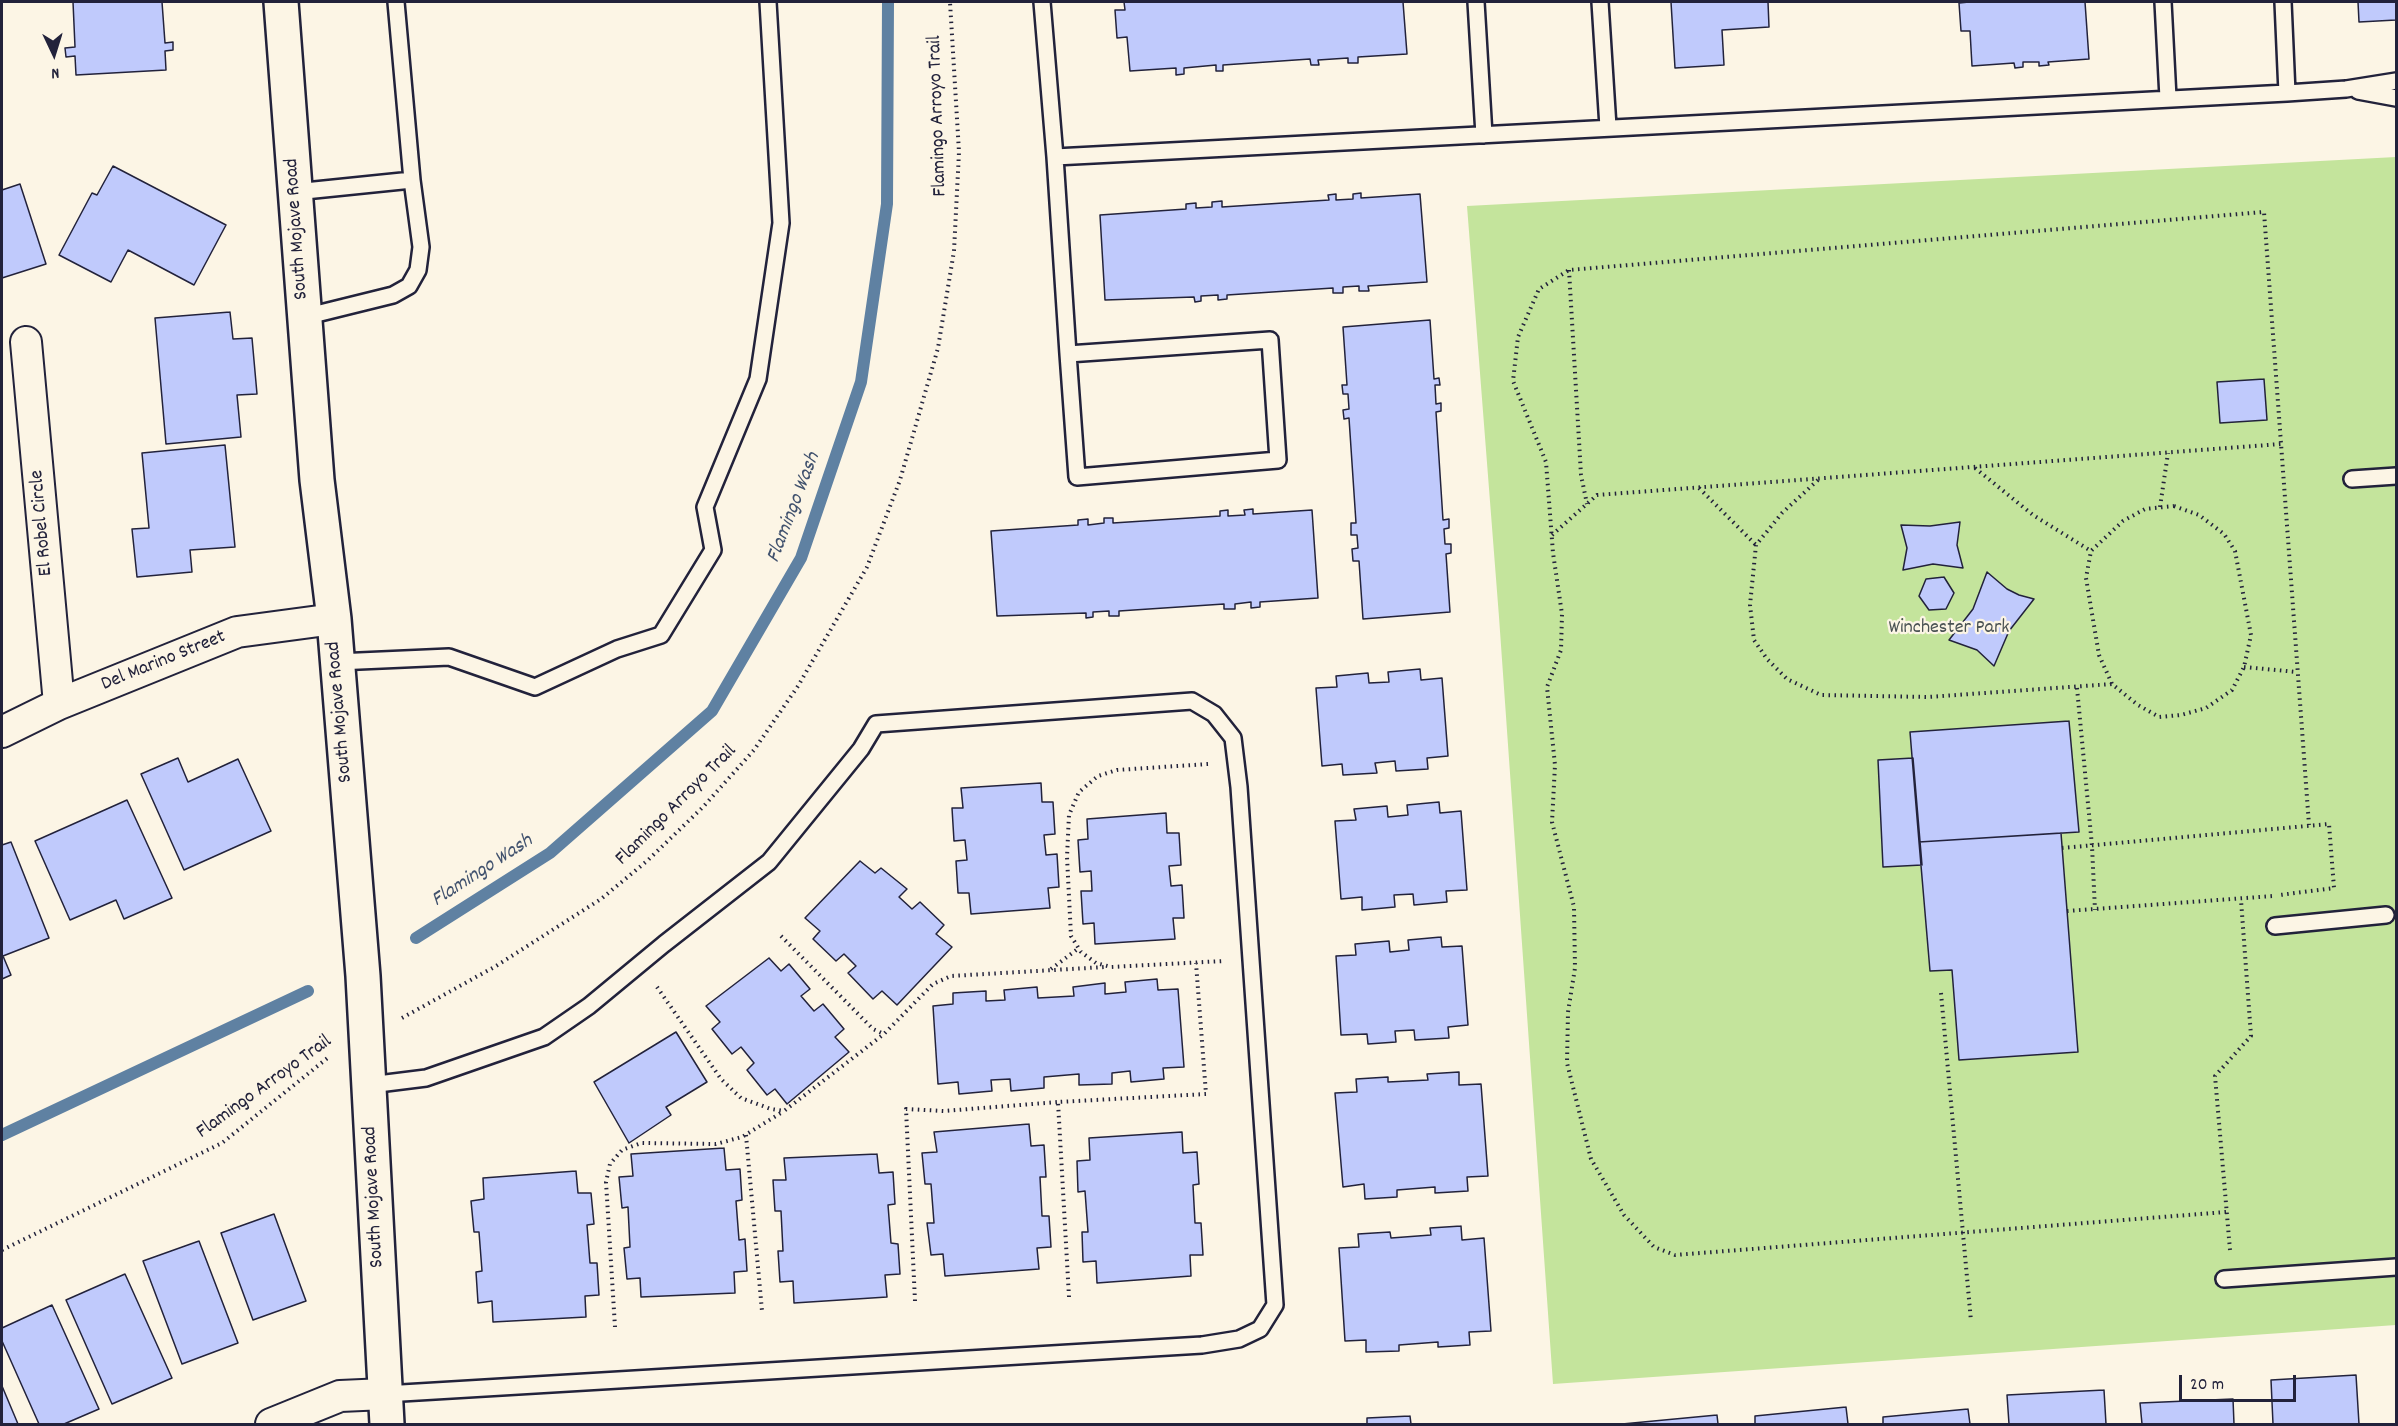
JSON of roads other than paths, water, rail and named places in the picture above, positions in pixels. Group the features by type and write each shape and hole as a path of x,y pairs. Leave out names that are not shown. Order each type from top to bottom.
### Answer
{"street":[{"name":"South Mojave Road","path":"281,2 316,480 334,619 370,1085 386,1409"},
{"name":"El Robel Circle","path":"26,342 59,705"},
{"name":"Del Marino Street","path":"2,732 59,705 237,632 334,619"},
{"path":"271,1425 340,1396 386,1409"}],"lane":[{"path":"304,317 393,295 409,286 418,270 422,247 412,180 396,2"},
{"path":"337,662 448,657 535,687 617,649 661,635 713,550 705,507 758,380 781,223 768,2"},
{"path":"1042,2 1077,477 1278,460 1270,340 1068,354"},
{"path":"1476,2 1484,135"},
{"path":"1600,2 1608,127"},
{"path":"2163,2 2168,98"},
{"path":"2283,2 2287,93"},
{"path":"1055,157 2287,93 2346,89 2397,81"},
{"path":"2346,89 2397,98"},
{"path":"295,192 412,180"},
{"path":"2352,479 2397,476"},
{"path":"370,1085 426,1078 544,1037 590,1006 640,963 769,862 861,749 876,724 1191,701 1214,714 1233,738 1275,1305 1260,1329 1239,1339 1202,1344 477,1389 386,1409"},
{"path":"2275,926 2386,915"},
{"path":"2224,1279 2397,1267"}],"waterway":[{"name":"Flamingo Wash","path":"416,938 550,853 712,711 801,558 861,382 887,204 888,2"},
{"name":"Flamingo Wash","path":"2,1135 308,991"}],"park label":[{"name":"Winchester Park","path":"1949,629"}]}
